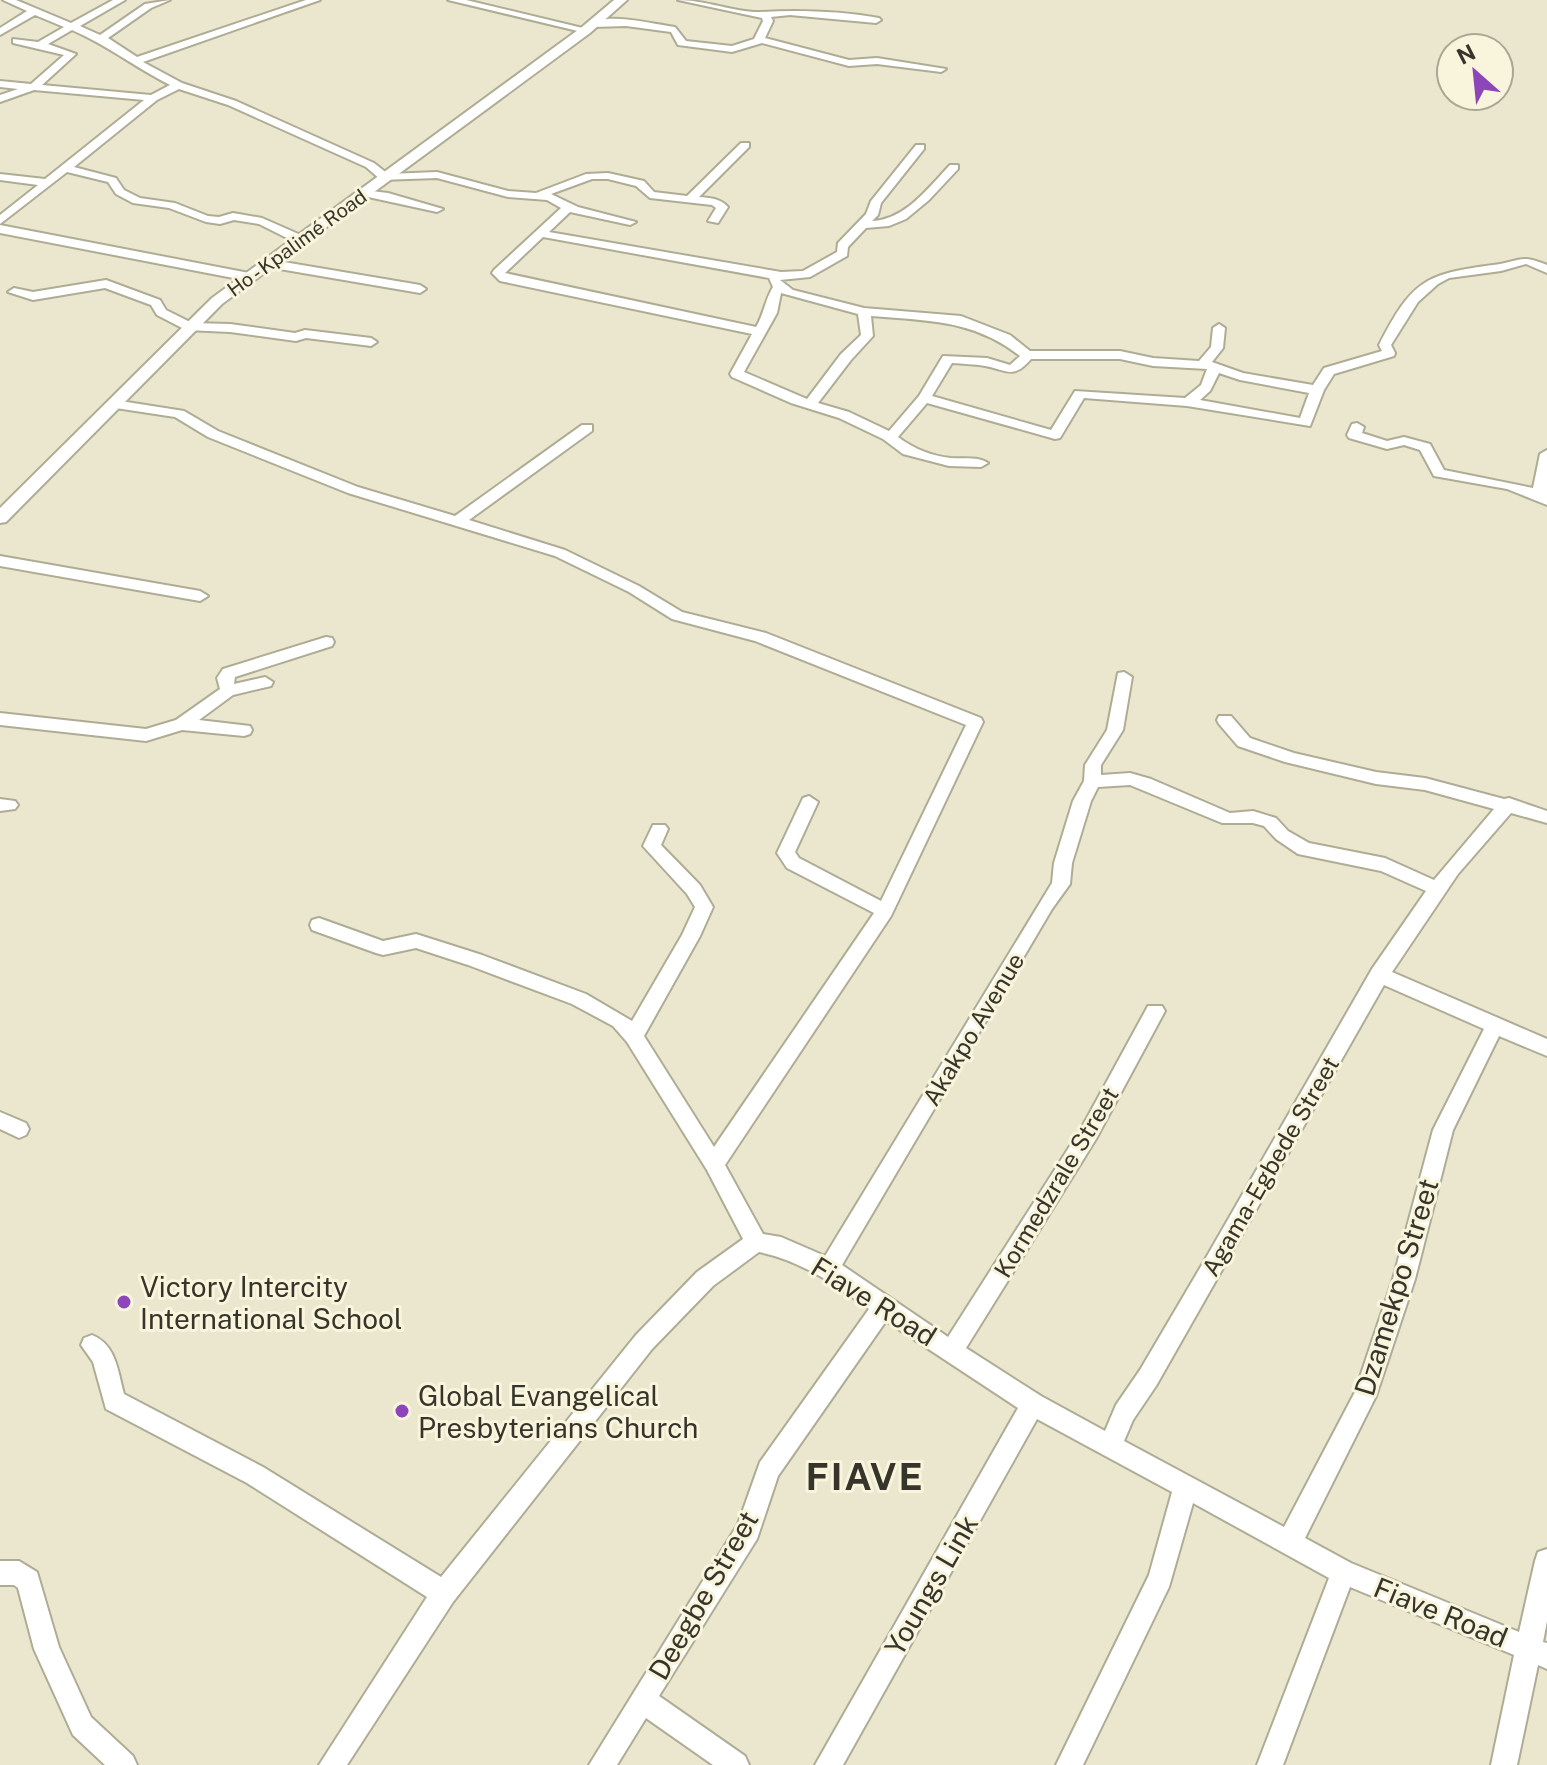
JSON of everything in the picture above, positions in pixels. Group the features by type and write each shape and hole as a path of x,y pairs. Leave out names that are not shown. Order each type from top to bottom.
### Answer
{"main road":[{"name":"Ho - Kpalimé Road","path":"0,518 190,327 249,277 590,27 621,0"}],"street":[{"path":"8,0 100,39 142,67 178,85 232,103 370,165 385,178 437,175 508,194 539,195 559,200 569,207 630,222"},
{"path":"39,45 120,0"},
{"path":"100,39 148,6 165,0"},
{"path":"137,62 143,57 315,0"},
{"path":"453,0 590,27 661,27 675,30 682,43 734,49 749,47 760,40 763,26 768,21 765,13"},
{"path":"683,0 759,15 833,14 876,20"},
{"path":"0,32 33,12"},
{"path":"760,40 849,63 877,61 941,69"},
{"path":"0,99 33,87 71,54 17,41"},
{"path":"0,84 153,98"},
{"path":"0,221 153,98 178,85"},
{"path":"690,199 745,145"},
{"path":"538,233 770,274 806,274 843,253 842,246 920,147"},
{"path":"862,224 874,227 912,209 928,197 954,167"},
{"path":"67,169 112,180 120,192 137,201 171,205 206,219 220,221 233,216 262,221 299,239"},
{"path":"539,195 590,176 608,176 640,183 650,195 715,202 722,207 714,221"},
{"path":"0,177 50,183"},
{"path":"363,193 437,209"},
{"path":"569,207 498,273 504,278 687,317 740,325 759,332"},
{"path":"0,229 249,277"},
{"path":"924,398 1055,435 1080,394 1187,402 1305,423 1317,390 1329,371 1389,353 1385,345 1417,294 1438,279 1455,272 1506,269 1526,260 1547,269"},
{"path":"266,263 420,289"},
{"path":"770,274 779,287 789,293 864,312 957,319 1005,338 1027,355 1120,355 1153,362 1208,366 1240,376 1317,390"},
{"path":"14,292 33,296 106,284 156,303 161,312 190,327 230,328 296,337 305,334 371,342"},
{"path":"779,287 774,295 771,313 737,374 844,415 890,438 908,451 949,462 981,463"},
{"path":"810,404 867,336 864,312"},
{"path":"1187,402 1198,396 1212,379 1208,366 1217,348 1219,328"},
{"path":"890,438 924,398 948,359 987,362 1009,369 1017,367 1027,355"},
{"path":"114,404 179,414 213,434 353,490 560,553 634,589 677,616 760,637 975,722 885,911 714,1164"},
{"path":"1357,427 1354,435 1387,445 1404,441 1425,447 1439,473 1543,498 1547,454"},
{"path":"457,522 587,428"},
{"path":"0,561 200,596"},
{"path":"228,691 225,678 229,673 326,642"},
{"name":"Akakpo Avenue","path":"829,1268 1046,904 1061,884 1066,850 1082,801 1093,781 1093,765 1115,730 1124,677"},
{"path":"0,719 146,735 182,724 228,691 265,682"},
{"path":"1225,720 1244,742 1291,758 1376,778 1425,784 1509,804 1547,817"},
{"path":"182,724 244,730"},
{"path":"1093,781 1130,779 1145,783 1228,819 1253,817 1270,822 1282,835 1304,849 1385,865 1436,888"},
{"path":"809,802 786,853 793,863 885,911"},
{"name":"Agama-Egbede Street","path":"1110,1447 1124,1413 1178,1326 1379,974 1436,888 1477,836 1509,804"},
{"path":"634,1036 691,936 704,907 698,892 660,858 652,846 659,829"},
{"path":"319,925 383,948 416,941 579,999 620,1021 634,1036 714,1164 756,1242 705,1279 644,1342 444,1593 342,1762"},
{"path":"1379,974 1547,1048"},
{"name":"Kormedzrale Street","path":"952,1351 1089,1133 1155,1011"},
{"name":"Dzamekpo Street","path":"1289,1543 1365,1396 1404,1279 1443,1130 1494,1027"},
{"name":"Fiave Road","path":"756,1242 781,1247 829,1268 883,1307 1033,1404 1343,1572 1537,1652"},
{"name":"Deegbe Street","path":"602,1765 748,1530 768,1470 883,1307"},
{"path":"92,1345 103,1357 114,1401 255,1475 444,1593"},
{"name":"Youngs Link","path":"828,1765 1033,1404"},
{"path":"1069,1765 1160,1578 1185,1488"},
{"path":"1504,1765 1537,1652 1547,1561"},
{"path":"1270,1765 1343,1572"},
{"path":"0,1573 19,1573 28,1581 47,1649 82,1726 124,1765"},
{"path":"642,1700 736,1765"}],"place":[{"name":"Victory Intercity International School","path":"124,1302"},
{"name":"Global Evangelical Presbyterians Church","path":"402,1411"}],"district":[{"name":"FIAVE","path":"865,1476"}]}
